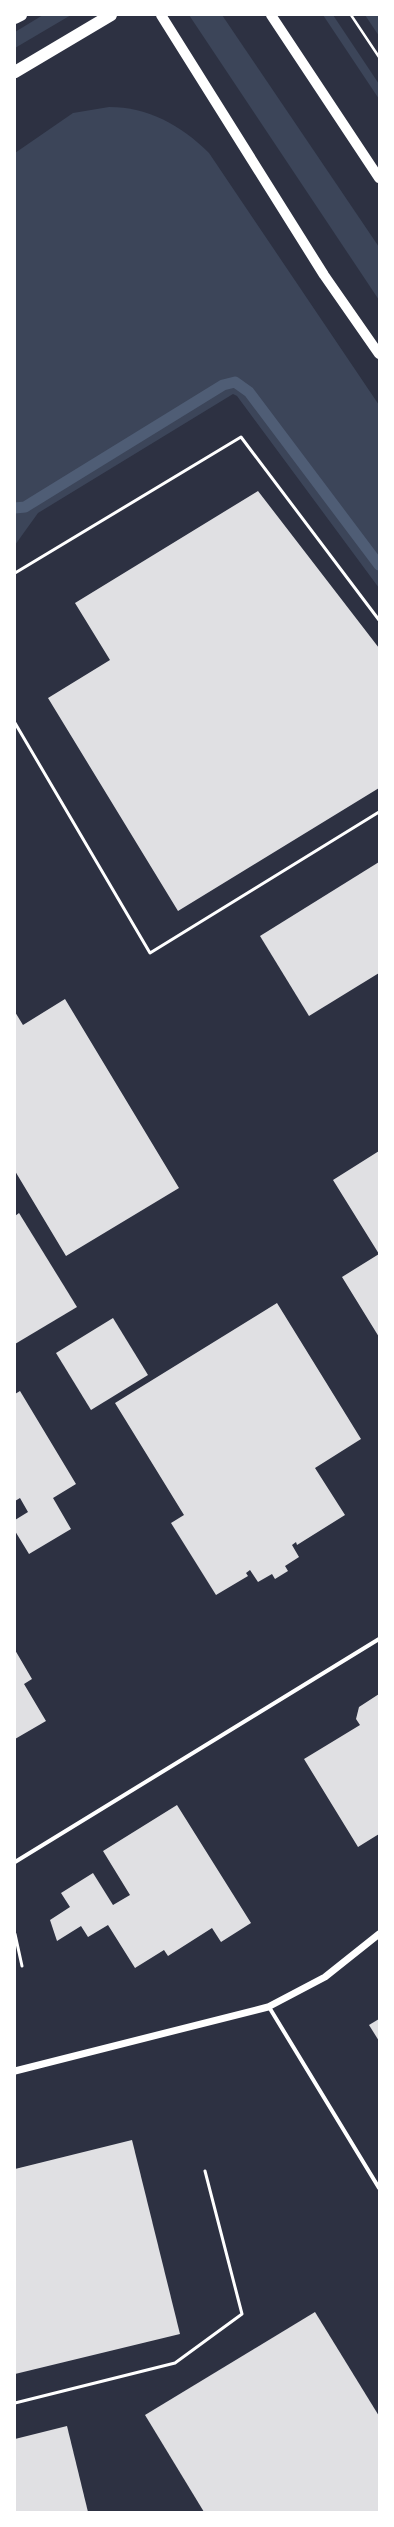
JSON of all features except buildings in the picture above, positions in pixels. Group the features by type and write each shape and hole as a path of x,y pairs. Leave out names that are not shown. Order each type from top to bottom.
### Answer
{"highway":[{"path":"15,18 20,15"},
{"path":"15,72 111,15"}],"main road":[{"path":"161,15 324,275 379,354"},
{"path":"271,15 379,178"}],"street":[{"path":"15,1862 379,1639"},
{"path":"15,2071 255,2012 325,1977 379,1934"},
{"path":"269,2006 379,2188"}],"lane":[{"path":"15,573 241,437 379,620"},
{"path":"15,723 150,952 379,812"},
{"path":"15,1934 22,1966"},
{"path":"15,2403 175,2362 242,2314 205,2171"}],"path":[{"path":"351,15 379,57"}],"shaded area":[{"path":"43,15 71,15 15,48 15,32"},
{"path":"189,15 222,15 379,247 379,300"},
{"path":"323,15 333,15 379,84 379,99"},
{"path":"365,15 379,15 379,36"},
{"path":"109,107 137,110 150,114 175,126 209,153 379,405 379,588 237,396 233,394 38,513 15,545 15,153 73,113"}],"waterway":[{"path":"15,508 25,507 223,385 235,382 249,392 379,565"}]}
